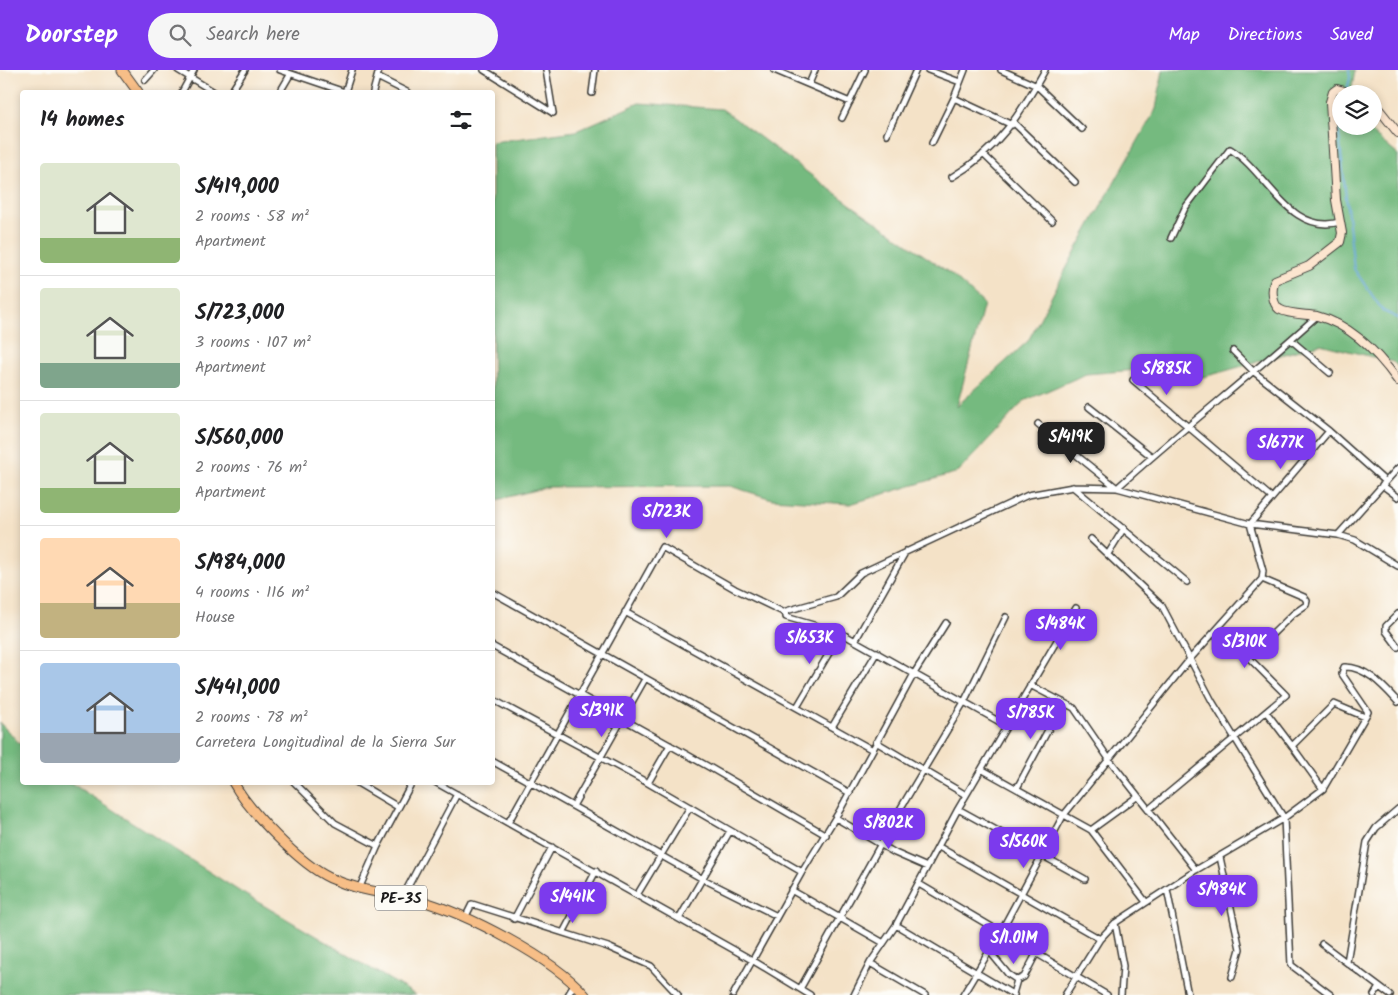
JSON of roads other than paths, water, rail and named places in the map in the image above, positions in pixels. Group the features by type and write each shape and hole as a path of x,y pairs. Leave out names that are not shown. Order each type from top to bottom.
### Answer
{"highway":[{"path":"122,70 137,90"},
{"name":"PE-3S","path":"235,785 251,808 306,862 328,877 359,890 441,908 465,918 551,966 585,995"}],"street":[{"path":"145,80 154,70"},
{"path":"178,70 189,79 210,90"},
{"path":"183,90 194,70"},
{"path":"232,90 245,70"},
{"path":"280,70 292,73 330,90"},
{"path":"346,90 352,70"},
{"path":"374,90 379,70"},
{"path":"484,70 492,72 553,113 546,70"},
{"path":"592,93 594,70"},
{"path":"774,70 850,102"},
{"path":"809,84 815,70"},
{"path":"842,118 865,70"},
{"path":"887,134 916,70"},
{"path":"928,70 960,82"},
{"path":"932,143 954,98 965,70"},
{"path":"1001,70 1037,86 1082,130"},
{"path":"952,177 983,154 1013,124 1046,70"},
{"path":"281,90 292,73"},
{"path":"377,78 403,90"},
{"path":"1332,95 1330,102 1332,135"},
{"path":"954,98 1013,124 1075,182"},
{"path":"1382,113 1398,133"},
{"path":"1332,135 1336,200 1342,237 1337,246 1309,266 1280,277 1273,284 1272,293 1278,308 1317,316 1353,333 1372,350 1398,381"},
{"path":"1172,238 1185,208 1230,149 1255,169 1296,216 1324,226 1340,222"},
{"path":"983,154 1052,221"},
{"path":"1117,488 1151,456 1189,428 1317,316"},
{"path":"1291,340 1330,373"},
{"path":"1233,351 1254,372 1330,431 1398,497"},
{"path":"1133,380 1271,497"},
{"path":"1089,407 1151,456"},
{"path":"1038,424 1117,488"},
{"path":"1250,524 1271,497 1330,431"},
{"path":"1338,535 1398,468"},
{"path":"1073,487 1187,582"},
{"path":"785,613 788,609 836,597 861,573 906,550 946,534 1028,495 1073,487 1117,488 1250,524 1338,535 1355,540 1398,566"},
{"path":"963,995 990,952 1063,816 1190,659 1262,579 1263,571 1250,524"},
{"path":"1108,554 1124,528"},
{"path":"1091,539 1162,606 1235,739 1284,818 1291,965 1331,995"},
{"path":"508,822 662,547 735,589 785,613 786,617 841,633 915,672 1008,726"},
{"path":"855,641 906,550"},
{"path":"1248,658 1293,614 1306,605 1307,601 1262,579"},
{"path":"495,594 850,793"},
{"path":"854,995 870,962 882,942 896,925 939,848 958,809 1076,608"},
{"path":"625,612 871,749"},
{"path":"1398,614 1386,626 1386,631 1398,647"},
{"path":"800,990 880,844 964,702 1006,617"},
{"path":"733,995 791,890 836,818 871,749 915,672 946,623"},
{"path":"1148,810 1267,713 1286,695 1219,628"},
{"path":"797,707 841,633"},
{"path":"495,648 826,835"},
{"path":"832,727 877,652"},
{"path":"1065,995 1100,939 1115,923 1196,870 1284,818 1323,789 1368,712 1342,674 1344,667 1360,670 1375,679 1398,702"},
{"path":"573,806 602,758 645,679"},
{"path":"1030,685 1063,702 1078,713 1109,759 1196,870"},
{"path":"495,702 648,783 802,872"},
{"path":"1017,788 1063,702"},
{"path":"1292,746 1334,704 1366,717"},
{"path":"1267,713 1323,789"},
{"path":"876,742 966,795"},
{"path":"648,783 670,745"},
{"path":"495,763 701,878 777,916"},
{"path":"982,770 1091,830 1146,902"},
{"path":"297,785 334,823 378,846"},
{"path":"361,785 398,807"},
{"path":"359,890 378,846 410,785"},
{"path":"440,785 596,871 810,995"},
{"path":"402,898 456,794"},
{"path":"1091,830 1138,796"},
{"path":"637,895 690,807"},
{"path":"958,809 1085,879"},
{"path":"1347,962 1368,842 1376,828 1398,809"},
{"path":"836,818 880,844 927,867"},
{"path":"679,919 701,878 730,831"},
{"path":"514,919 552,847"},
{"path":"939,848 1100,939"},
{"path":"1220,857 1240,949 1232,977"},
{"path":"564,931 596,871"},
{"path":"919,884 1107,995"},
{"path":"1167,889 1188,995"},
{"path":"791,890 882,942"},
{"path":"465,918 472,904 514,919 564,931 608,947 651,966 678,995"},
{"path":"1115,923 1123,966 1121,995"},
{"path":"896,925 1014,995 1017,980"},
{"path":"1322,944 1390,995"},
{"path":"990,952 1008,974 1017,980"},
{"path":"1017,980 1024,977 1036,954"},
{"path":"870,962 925,995"},
{"path":"568,995 574,985"},
{"path":"1374,995 1379,987"}],"waterway":[{"path":"1348,85 1349,70"},
{"path":"1339,135 1354,269 1383,311 1398,318"}]}
